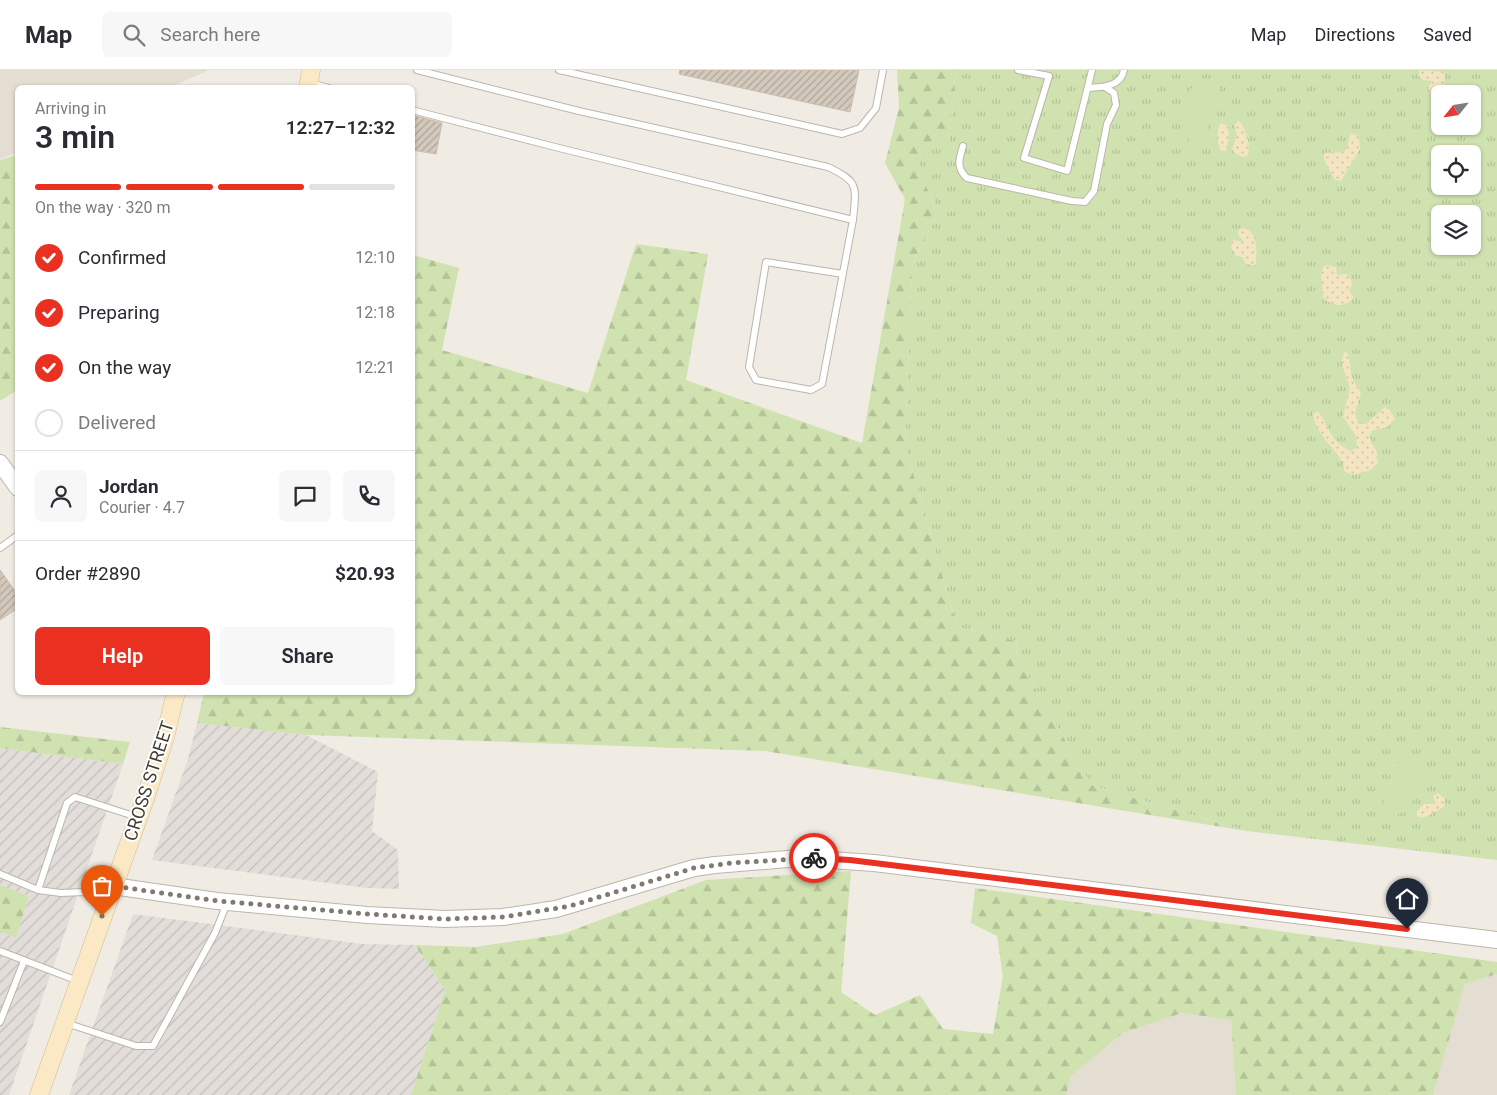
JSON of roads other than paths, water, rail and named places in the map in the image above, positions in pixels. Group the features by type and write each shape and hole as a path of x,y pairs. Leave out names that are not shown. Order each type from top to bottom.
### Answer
{"main road":[{"name":"CROSS STREET","path":"38,1095 139,818 171,697"}],"street":[{"path":"0,463 15,484"},
{"path":"111,893 377,915 445,919 503,917 556,909 590,901 694,868 800,858 874,863 1497,940"}],"lane":[{"path":"417,70 579,111 828,167 848,176 856,189 853,220 843,274 822,384 811,390 756,380 749,367 766,262 843,274"},
{"path":"559,70 842,134 860,128 876,108 883,70"},
{"path":"1018,70 1049,76 1024,158 1067,171 1092,70"},
{"path":"1088,88 1105,87 1116,83 1124,70"},
{"path":"309,80 322,85"},
{"path":"962,146 958,165 960,172 967,178 1072,201 1086,202 1094,191 1107,124 1116,105 1114,93 1105,87"},
{"path":"415,111 853,220"},
{"path":"0,548 15,537"},
{"path":"38,890 67,804 75,797 139,818"},
{"path":"0,874 38,890 62,893 111,893"},
{"path":"64,1022 136,1046 153,1046 215,933 227,902"},
{"path":"0,951 79,982"},
{"path":"0,1022 24,960"}]}
